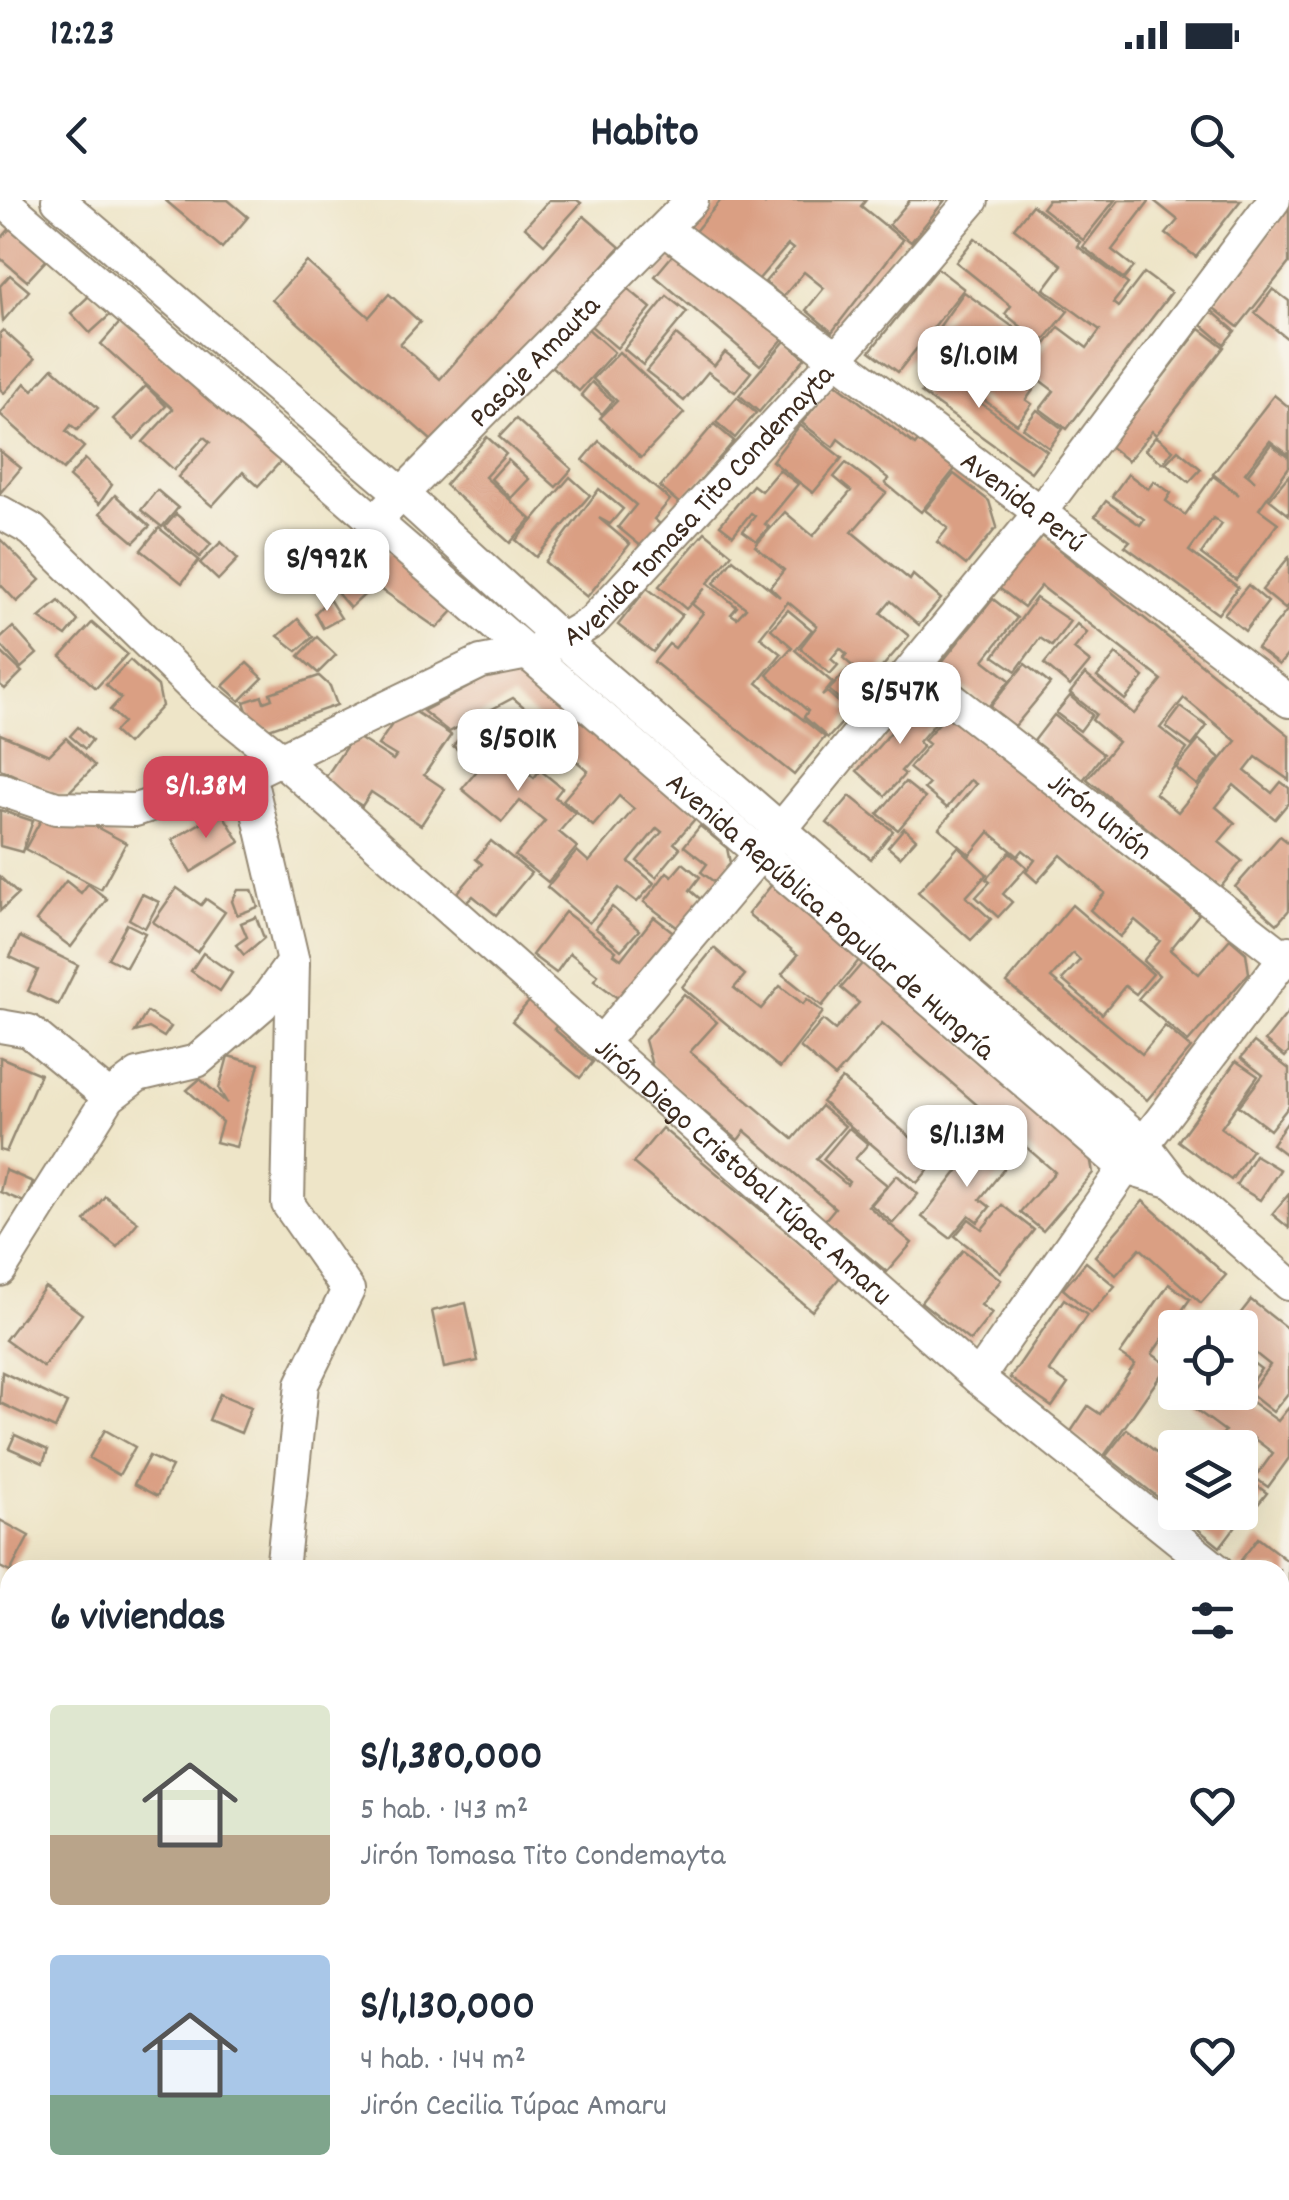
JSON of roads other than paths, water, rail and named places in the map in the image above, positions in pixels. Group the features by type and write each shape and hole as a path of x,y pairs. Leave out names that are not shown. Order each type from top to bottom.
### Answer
{"street":[{"name":"Avenida República Popular de Hungría","path":"2,200 528,653 771,841"},
{"name":"Avenida República Popular de Hungría","path":"58,200 403,494 771,841 1289,1284"},
{"name":"Pasaje Amauta","path":"376,520 692,200"},
{"name":"Avenida Tomasa Tito Condemayta","path":"0,789 56,808 135,810 249,774 481,662 528,653 562,640 592,622 835,360 972,200"},
{"path":"600,1043 1038,514 1274,200"},
{"name":"Avenida Perú","path":"664,230 1289,701"},
{"name":"Jirón Diego Cristobal Túpac Amaru","path":"0,512 32,530 201,695 281,759 978,1378 1205,1560"},
{"name":"Jirón Unión","path":"913,669 1288,957"},
{"path":"249,774 292,962 288,1204 348,1290 302,1384 283,1560"},
{"path":"978,1378 1134,1155 1288,957"},
{"path":"0,1270 109,1097 138,1075 197,1061 262,1005 292,962"},
{"path":"0,1026 29,1031 109,1097"}]}
